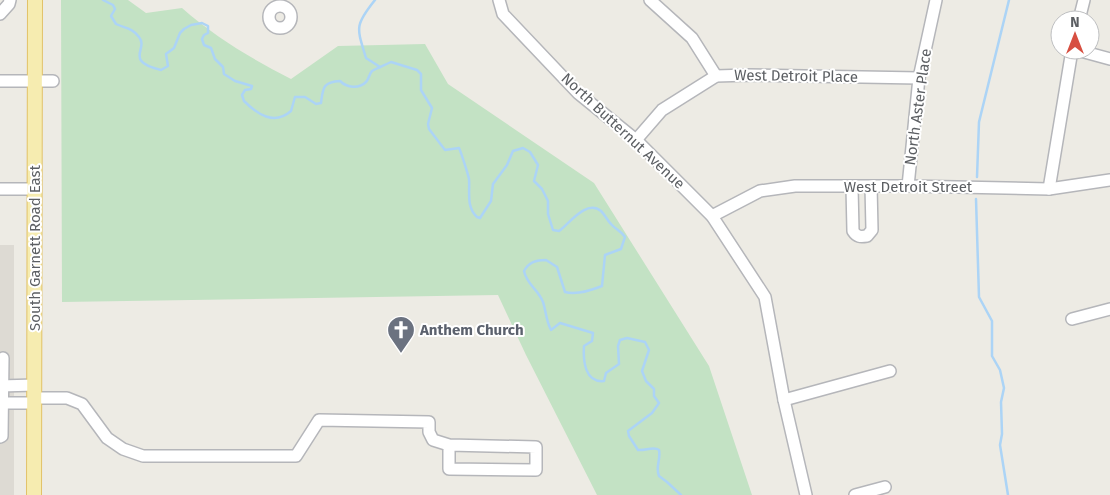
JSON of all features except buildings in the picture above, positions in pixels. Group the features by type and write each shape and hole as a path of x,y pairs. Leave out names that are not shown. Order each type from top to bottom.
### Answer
{"main road":[{"name":"South Garnett Road East","path":"34,495 35,0"}],"street":[{"path":"0,14 5,10 10,0"},
{"name":"North Butternut Avenue","path":"499,0 503,14 578,93 636,140 712,216 765,297 784,400 806,495"},
{"path":"650,0 692,38 716,76"},
{"name":"North Aster Place","path":"908,186 919,78 936,0"},
{"path":"1049,189 1070,60"},
{"name":"West Detroit Place","path":"636,140 662,110 716,76 919,78"},
{"path":"0,81 53,81"},
{"name":"West Detroit Street","path":"712,216 760,191 795,186 1049,189 1110,180"},
{"path":"852,187 853,231 861,237 867,236 872,230 871,186"},
{"path":"0,189 35,189"},
{"path":"1072,319 1110,309"},
{"path":"0,437 2,436 1,386 3,358"},
{"path":"784,400 890,372"},
{"path":"1,386 35,395 66,398 82,404 107,438 123,449 144,456 296,456 319,420 429,422 429,432 433,440 449,445 536,447 536,470 449,470 449,445"},
{"path":"1,403 35,395"},
{"path":"855,495 885,487"}],"shaded area":[{"path":"0,245 14,245 14,495 0,495"}],"green space":[{"path":"61,0 128,0 146,13 182,8 207,29 234,47 291,79 338,46 425,44 448,84 594,183 709,366 752,495 597,495 526,355 498,295 62,302"}],"waterway":[{"path":"103,0 113,5 115,9 111,16 116,24 131,30 139,37 141,41 140,59 143,63 161,70 168,66 166,54 174,48 180,33 184,29 191,25 202,23 208,26 208,33 202,39 204,45 211,48 215,59 223,67 224,74 235,81 252,86 251,89 245,90 242,95 244,101 260,114 272,118 278,118 291,111 295,97 305,97 316,104 321,103 324,87 330,83 340,81 349,86 360,86 367,81 372,71 391,62 417,70 421,74 421,90 432,108 428,124 429,129 445,150 459,148 469,179 471,209 477,217 480,218 491,201 493,184 507,165 513,151 523,148 530,152 538,165 534,181 542,189 548,201 548,214 553,230 559,231 584,210 595,208 601,211 625,237 621,249 605,255 602,286 579,292 565,292 557,267 546,260 539,260 528,265 524,271 525,276 543,302 551,330 560,323 593,333 592,341 584,346 585,364 589,375 598,381 604,381 606,373 619,364 618,346 620,340 627,338 645,342 649,350 642,371 646,381 654,389 654,396 659,403 652,413 628,431 629,436 638,450 655,448 659,450 659,476 681,495"},
{"path":"375,0 363,16 359,33 366,58 380,67"},
{"path":"977,177 979,122 1009,0"},
{"path":"976,199 979,297 992,321 992,356 1000,370 1004,388 1001,402 1002,434 1000,445 1008,495"}],"place":[{"name":"Anthem Church","path":"401,354"}]}
